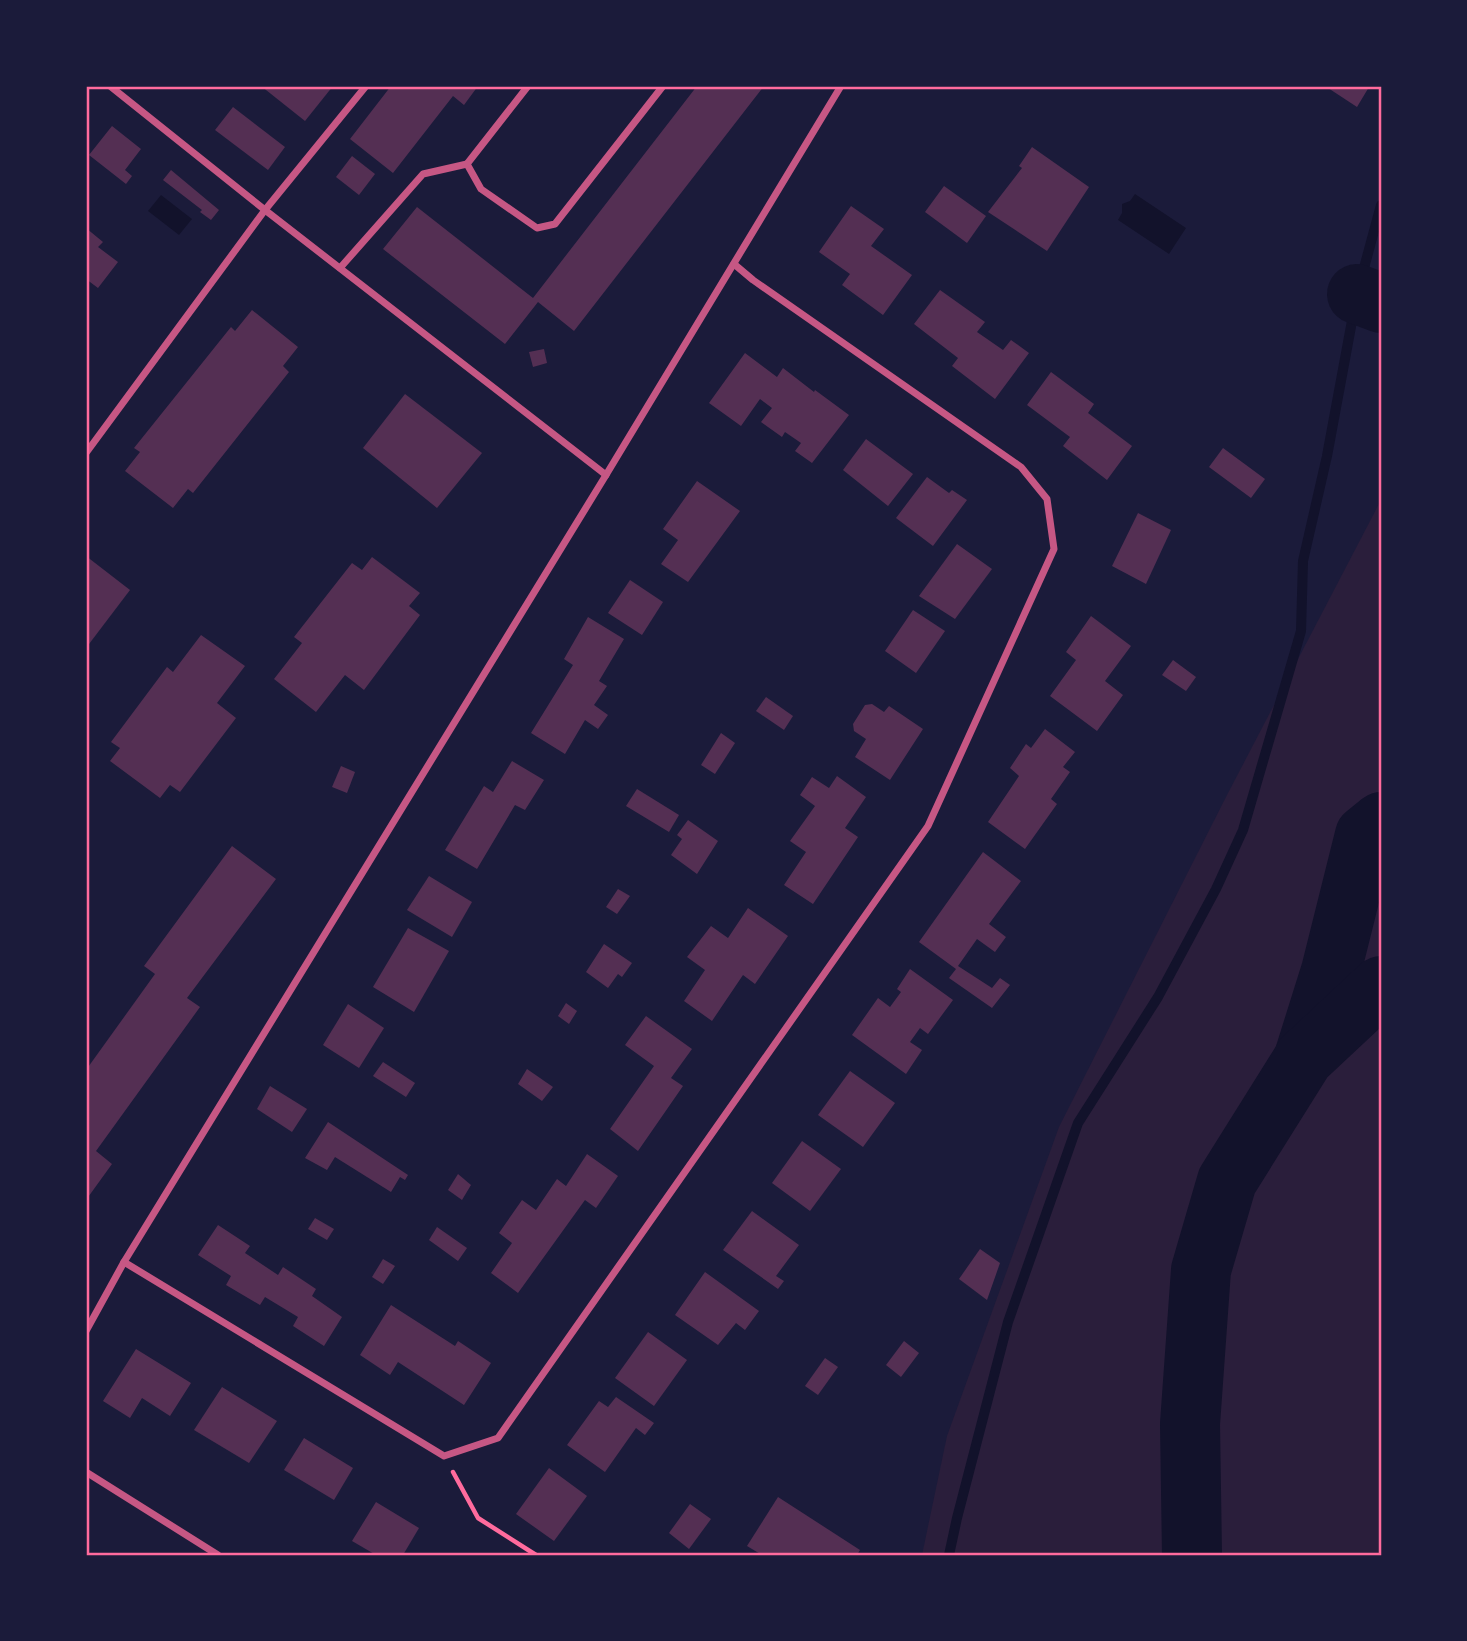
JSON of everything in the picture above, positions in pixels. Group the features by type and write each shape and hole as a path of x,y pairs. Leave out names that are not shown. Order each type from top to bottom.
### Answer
{"street":[{"path":"110,86 606,475"},
{"path":"86,453 265,210 366,86"},
{"path":"340,268 424,174 467,164 528,86"},
{"path":"467,164 481,189 537,229 555,223 663,86"},
{"path":"86,1331 124,1262 841,86"},
{"path":"124,1262 444,1456 498,1438 928,826 1054,549 1047,499 1021,467 734,264"},
{"path":"86,1472 218,1555"}],"path":[{"path":"444,1456 478,1518 536,1555"}],"shaded area":[{"path":"1135,194 1186,228 1169,254 1118,220 1122,213 1122,204 1130,201"},
{"path":"161,195 192,219 179,235 148,211"},
{"path":"1381,500 1381,1555 922,1555 947,1436 1059,1127 1227,795"}],"building":[{"path":"261,86 333,86 305,121"},
{"path":"391,86 478,86 464,105 453,96 393,173 350,139"},
{"path":"697,86 764,86 574,331 538,302 505,344 383,249 417,207 533,298"},
{"path":"1325,86 1367,86 1369,87 1357,107"},
{"path":"233,107 285,147 268,170 215,130"},
{"path":"112,126 141,149 125,170 132,176 126,184 89,155"},
{"path":"1032,147 1089,187 1047,251 988,212 1022,168 1019,166"},
{"path":"352,156 375,174 359,195 336,177"},
{"path":"171,170 219,210 211,220 163,180"},
{"path":"944,186 986,216 967,243 925,212"},
{"path":"851,206 884,229 871,246 912,275 883,315 842,285 850,274 819,252"},
{"path":"86,228 103,242 98,247 118,262 98,288 86,279"},
{"path":"940,290 985,322 977,332 1003,350 1011,340 1029,353 995,399 952,366 958,358 914,324"},
{"path":"252,310 298,347 283,366 289,372 193,493 188,489 173,508 125,471 140,452 134,448 231,327 235,331"},
{"path":"544,349 547,363 533,367 529,352"},
{"path":"745,353 777,377 783,368 849,415 812,463 795,451 801,443 785,432 782,437 761,422 772,408 760,399 741,426 709,403"},
{"path":"1051,372 1094,404 1088,413 1132,446 1107,480 1063,446 1070,437 1027,405"},
{"path":"405,394 482,453 437,508 363,448"},
{"path":"866,439 913,474 888,506 843,470"},
{"path":"1223,448 1265,479 1251,498 1209,467"},
{"path":"927,477 949,493 952,490 967,500 933,546 896,518"},
{"path":"697,481 740,511 688,582 661,564 678,540 663,529"},
{"path":"1138,513 1171,530 1146,584 1112,566"},
{"path":"957,544 992,569 955,619 919,596"},
{"path":"86,556 130,590 86,648"},
{"path":"372,557 420,593 409,606 420,615 364,690 345,675 316,712 274,679 302,643 294,637 352,563 362,570"},
{"path":"630,580 663,602 642,635 608,613"},
{"path":"913,610 945,631 916,673 885,651"},
{"path":"1091,616 1131,646 1105,681 1123,695 1097,731 1050,696 1076,660 1066,652"},
{"path":"588,617 624,639 599,681 607,686 594,705 608,715 598,729 585,720 565,754 531,733 573,665 564,659"},
{"path":"201,635 245,666 217,703 236,718 180,792 170,785 160,798 110,761 120,748 111,742 167,667 173,672"},
{"path":"1173,660 1196,677 1186,691 1162,675"},
{"path":"766,697 793,716 784,730 756,711"},
{"path":"872,704 884,712 889,706 923,729 890,780 855,757 866,739 854,731 853,724 865,705"},
{"path":"1045,729 1075,752 1063,767 1070,772 1051,799 1057,804 1025,849 988,822 1019,776 1010,768 1026,744 1031,748"},
{"path":"721,733 735,743 715,774 701,765"},
{"path":"512,761 544,780 525,810 515,805 477,869 445,850 484,786 493,792"},
{"path":"341,766 355,772 347,793 332,787"},
{"path":"837,776 866,797 845,828 858,837 813,904 784,885 806,852 790,841 815,806 800,795 812,777 829,788"},
{"path":"637,789 679,815 669,832 626,806"},
{"path":"688,820 718,841 697,874 671,855 682,839 677,835"},
{"path":"232,846 276,879 187,998 200,1007 96,1151 112,1164 86,1200 86,1070 155,974 144,966"},
{"path":"983,852 1021,881 989,924 1006,937 995,952 977,939 958,966 992,988 1000,978 1010,985 992,1008 949,978 956,969 919,942"},
{"path":"429,876 472,902 452,937 407,910"},
{"path":"618,889 630,896 617,914 606,907"},
{"path":"748,908 788,936 755,984 743,975 712,1021 684,1001 705,970 687,957 711,926 728,938"},
{"path":"408,928 449,951 414,1012 373,987"},
{"path":"604,944 632,963 622,977 618,974 608,988 586,972"},
{"path":"910,969 953,1000 928,1034 920,1028 910,1042 922,1050 906,1074 852,1035 878,998 890,1007 901,992 897,989"},
{"path":"566,1003 577,1011 569,1024 558,1016"},
{"path":"348,1004 384,1028 359,1068 323,1045"},
{"path":"646,1016 692,1049 671,1078 683,1086 638,1151 610,1129 654,1066 625,1045"},
{"path":"383,1062 415,1083 406,1097 373,1076"},
{"path":"527,1069 553,1087 542,1101 518,1084"},
{"path":"850,1071 895,1103 863,1147 818,1115"},
{"path":"270,1086 307,1109 292,1132 257,1109"},
{"path":"328,1122 408,1175 405,1180 400,1177 391,1192 335,1157 327,1170 305,1158"},
{"path":"802,1141 841,1169 810,1211 772,1183"},
{"path":"587,1154 618,1176 596,1208 585,1200 518,1293 491,1273 512,1243 499,1233 522,1200 536,1210 557,1179 566,1186"},
{"path":"458,1174 471,1185 462,1200 448,1190"},
{"path":"752,1211 799,1245 776,1276 784,1281 778,1289 723,1250"},
{"path":"315,1218 334,1229 327,1240 308,1229"},
{"path":"218,1225 250,1246 245,1253 278,1275 283,1267 316,1289 312,1296 342,1317 324,1346 293,1326 298,1317 265,1297 260,1305 226,1285 231,1276 198,1255"},
{"path":"437,1227 467,1248 458,1261 429,1240"},
{"path":"980,1249 1000,1263 987,1300 959,1279"},
{"path":"383,1259 395,1266 383,1284 372,1277"},
{"path":"705,1272 759,1311 745,1330 736,1323 718,1345 675,1315"},
{"path":"391,1305 455,1346 458,1341 491,1363 464,1405 398,1362 390,1375 360,1355"},
{"path":"648,1332 687,1360 654,1406 615,1378"},
{"path":"904,1341 919,1353 901,1377 886,1365"},
{"path":"136,1349 191,1383 170,1416 142,1398 130,1418 103,1401"},
{"path":"825,1358 838,1367 818,1395 805,1386"},
{"path":"222,1387 277,1421 249,1463 194,1430"},
{"path":"616,1397 654,1423 645,1435 636,1428 605,1472 567,1445 599,1401 608,1407"},
{"path":"304,1438 353,1468 334,1500 284,1470"},
{"path":"549,1468 587,1496 554,1541 516,1514"},
{"path":"778,1497 860,1550 857,1555 762,1555 747,1546"},
{"path":"376,1502 419,1528 403,1555 376,1555 352,1541"},
{"path":"690,1504 711,1519 689,1549 669,1533"}],"waterway":[{"path":"949,1555 1008,1322 1078,1123 1158,997 1216,889 1243,830 1301,631 1303,561 1327,456 1357,294 1381,205"},
{"path":"1357,294 1381,303"},
{"path":"1304,1057 1331,971 1365,835 1381,822"},
{"path":"1192,1555 1190,1424 1201,1270 1227,1181 1304,1058 1381,986"}]}
